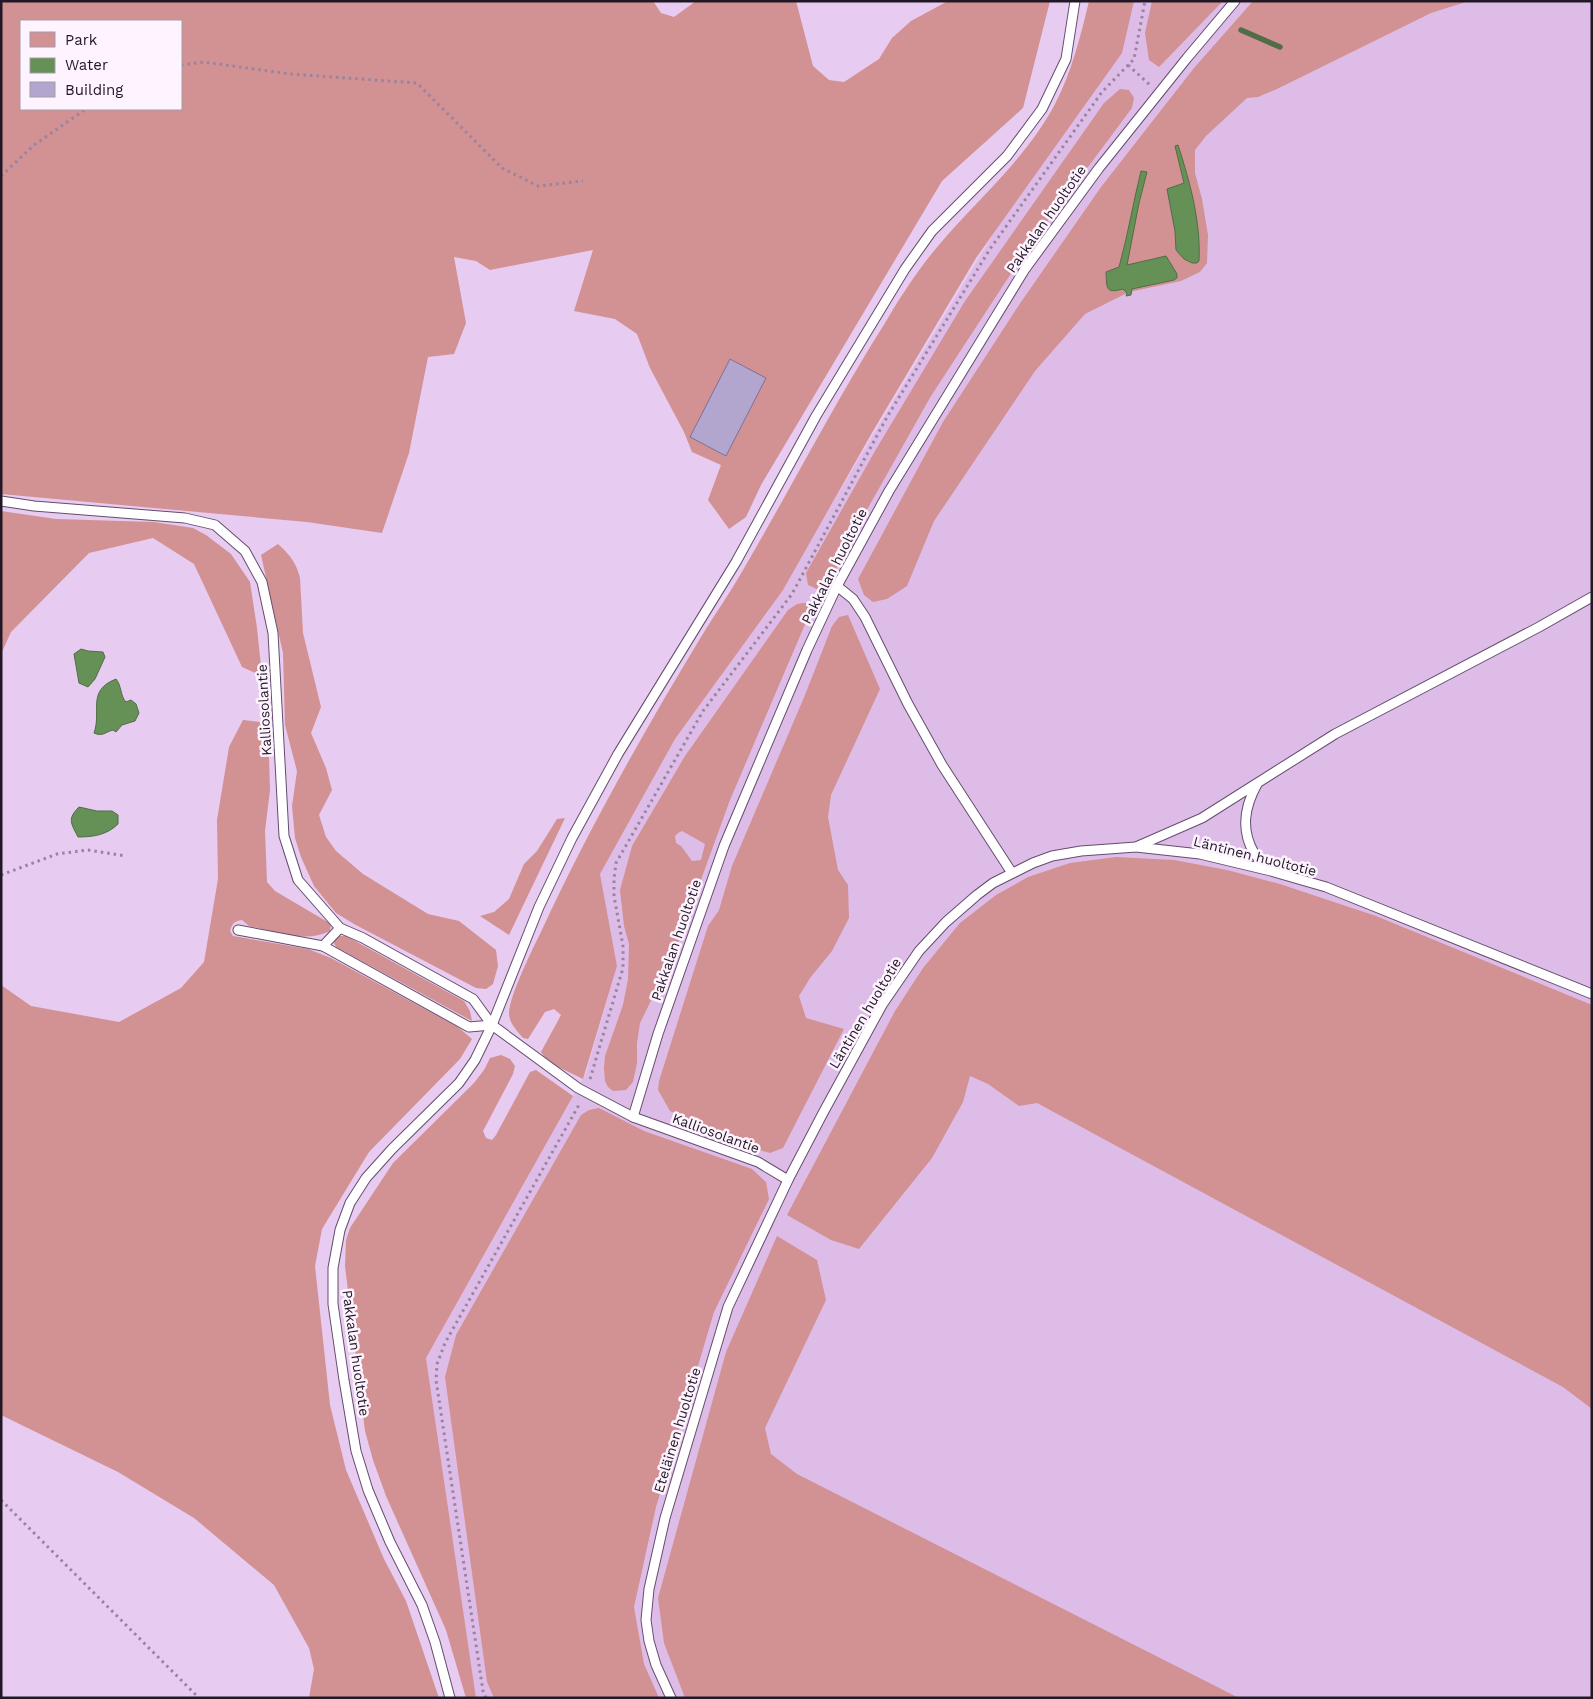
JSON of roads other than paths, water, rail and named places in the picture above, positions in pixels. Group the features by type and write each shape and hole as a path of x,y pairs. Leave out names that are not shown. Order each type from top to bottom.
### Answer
{"lane":[{"name":"Pakkalan huoltotie","path":"450,1698 435,1642 422,1604 390,1542 368,1490 356,1451 333,1304 333,1268 343,1221 350,1203 366,1178 392,1149 459,1083 475,1060 492,1025 539,907 572,838 618,754 736,562 816,416 905,269 932,231 1007,156 1042,109 1066,60 1075,1"},
{"name":"Pakkalan huoltotie","path":"633,1117 658,1034 724,846 807,650 837,586 889,491 1025,269 1099,168 1158,93 1235,1"},
{"name":"Kalliosolantie","path":"1,501 34,506 185,518 215,526 245,551 262,582 273,633 284,836 298,880 340,928 363,938 473,999 492,1025"},
{"path":"837,586 853,599 865,617 908,704 942,765 1012,873"},
{"path":"1136,847 1202,818 1335,734 1539,627 1592,597"},
{"path":"1258,782 1248,800 1245,816 1247,835 1254,854 1271,871"},
{"name":"Läntinen huoltotie","path":"788,1180 859,1046 893,988 932,936 960,908 993,883 1052,856 1081,851 1136,847 1200,854 1271,871 1335,891 1592,994"},
{"path":"322,946 340,928"},
{"path":"238,930 322,946 469,1027 492,1025 586,1092 633,1117"},
{"name":"Kalliosolantie","path":"633,1117 758,1162 788,1180"},
{"name":"Eteläinen huoltotie","path":"671,1698 656,1665 649,1641 646,1620 649,1589 665,1518 728,1307 788,1180"}],"water":[{"path":"1178,145 1196,217 1199,246 1199,261 1197,263 1184,259 1176,250 1175,231 1167,189 1184,183 1175,146"},
{"path":"1141,171 1147,172 1127,265 1166,256 1177,274 1177,278 1132,289 1131,295 1126,296 1127,293 1123,289 1113,291 1108,288 1106,272 1119,267"},
{"path":"81,649 103,652 105,657 95,679 88,687 79,683 74,654"},
{"path":"116,679 124,700 126,702 131,700 136,704 139,713 135,721 122,725 116,732 113,730 102,734 94,733 98,696 101,689"},
{"path":"79,807 97,811 112,811 118,815 118,824 100,835 78,837 71,821"}],"waterway":[{"path":"1241,30 1280,47"}]}
